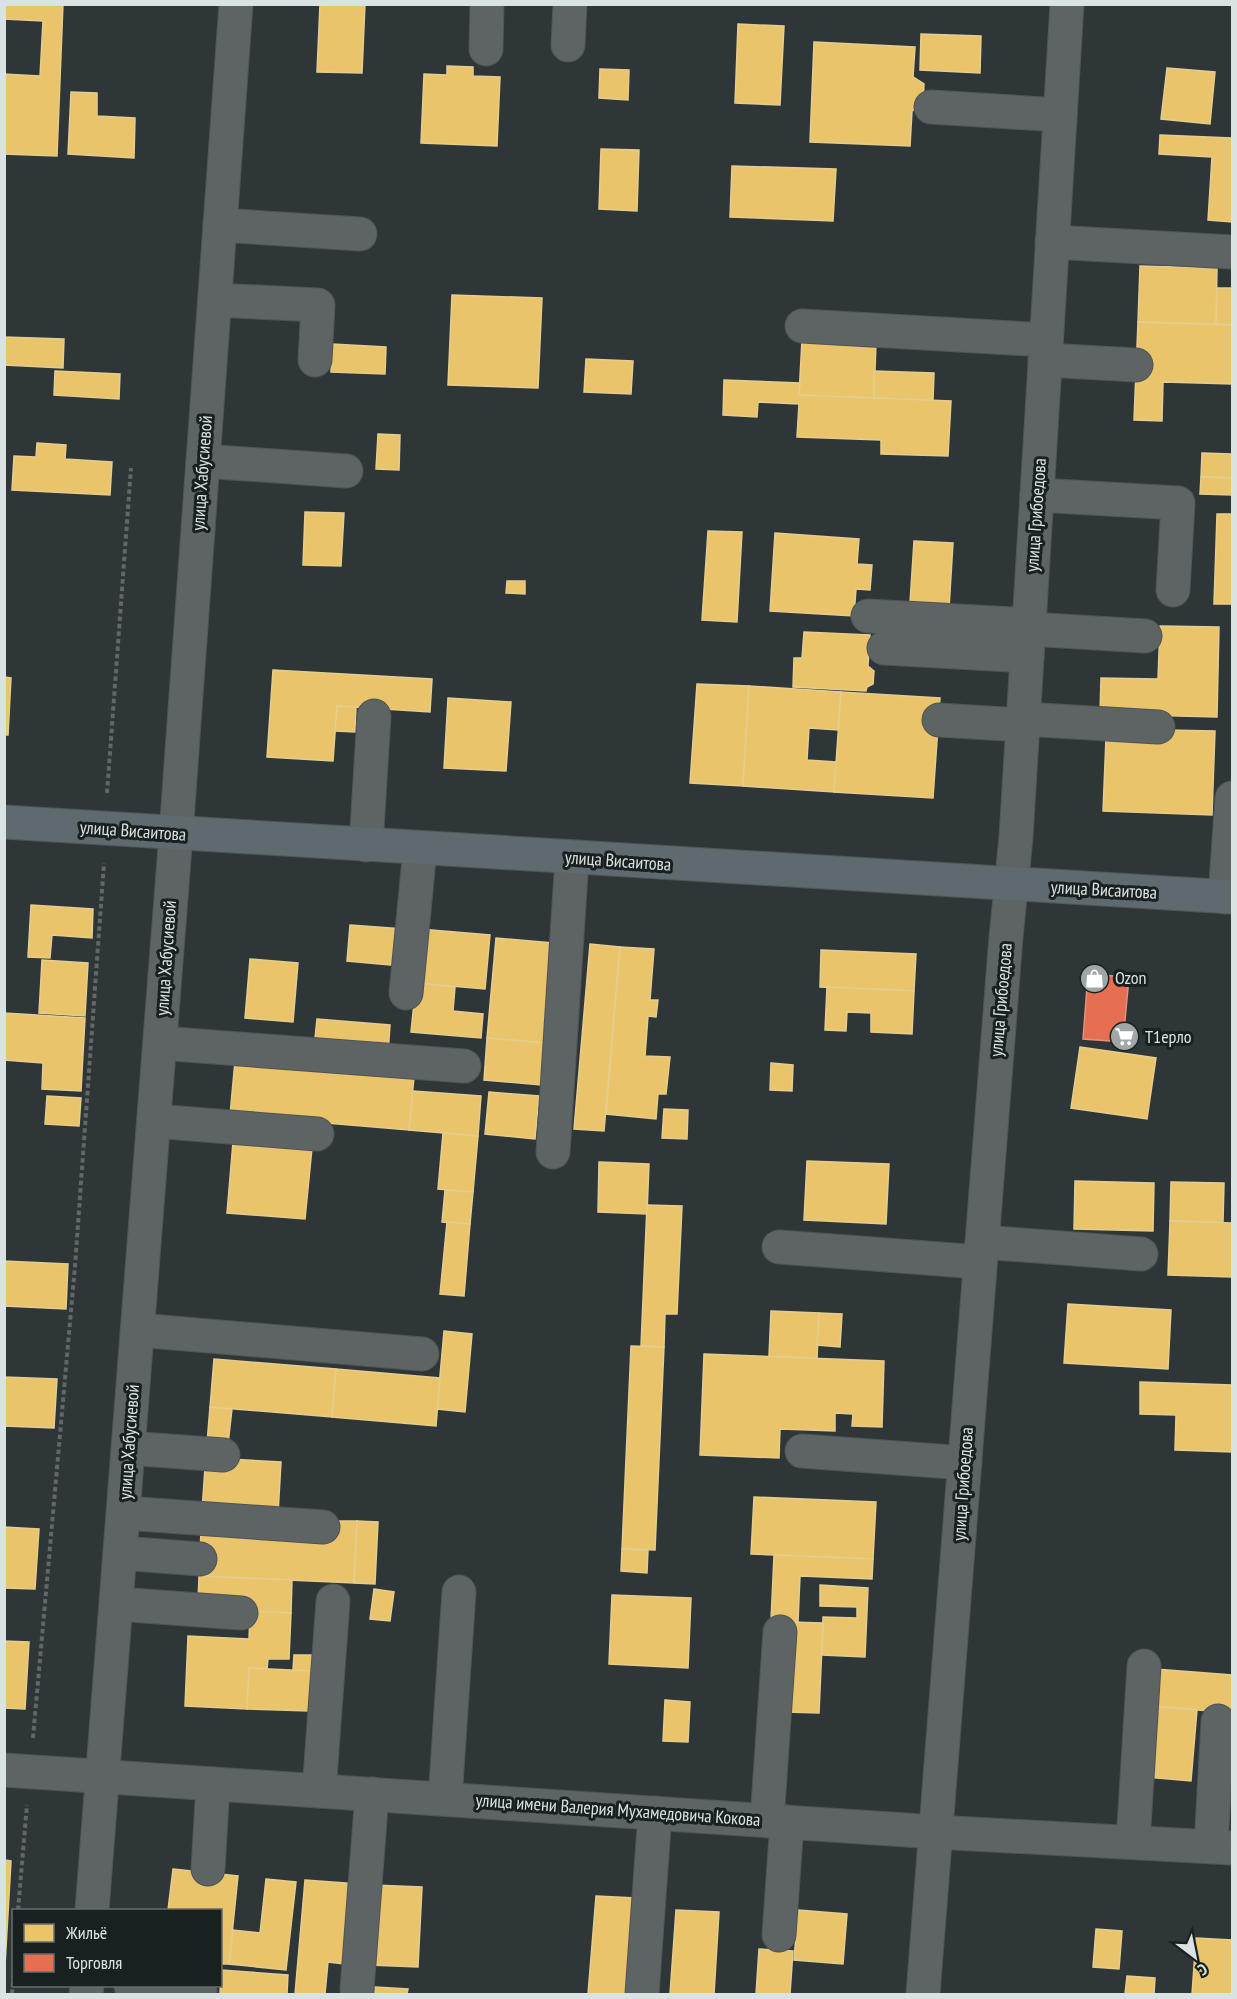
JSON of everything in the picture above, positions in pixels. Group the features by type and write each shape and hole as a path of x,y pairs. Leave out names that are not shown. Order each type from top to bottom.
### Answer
{"main road":[{"name":"улица Висаитова","path":"4,822 104,830 1229,897"}],"street":[{"name":"улица Хабусиевой","path":"92,1909 176,834 236,4"},
{"path":"486,49 487,4"},
{"path":"568,45 570,4"},
{"name":"улица Грибоедова","path":"923,1995 1023,722 1067,4"},
{"path":"932,107 1060,115"},
{"path":"220,225 360,234"},
{"path":"1052,242 1233,252"},
{"path":"214,300 318,305 315,360"},
{"path":"802,326 1046,350 1136,365"},
{"path":"203,461 346,471"},
{"path":"1037,495 1178,503 1173,590"},
{"path":"868,616 1028,637"},
{"path":"884,648 1028,637 1145,636"},
{"path":"366,846 374,716"},
{"path":"939,720 1158,727"},
{"path":"1229,897 1233,798"},
{"path":"406,993 420,849"},
{"path":"553,1152 572,858"},
{"path":"160,1043 464,1066"},
{"path":"154,1121 317,1134"},
{"path":"779,1247 1141,1254"},
{"path":"138,1330 422,1353"},
{"path":"128,1448 223,1455"},
{"path":"802,1451 965,1463"},
{"path":"124,1513 323,1527"},
{"path":"120,1552 200,1559"},
{"path":"445,1799 459,1592"},
{"path":"319,1791 333,1601"},
{"path":"117,1604 240,1613"},
{"path":"779,1935 777,1821 780,1632"},
{"path":"1133,1842 1144,1666"},
{"path":"1218,1721 1222,1847"},
{"name":"улица имени Валерия Мухамедовича Кокова","path":"17,1771 936,1832 1222,1847"},
{"path":"208,1869 213,1784"},
{"path":"357,1989 372,1794"},
{"path":"642,1995 655,1813"},
{"path":"145,1987 200,1991"}],"path":[{"path":"18,1909 17,1771 75,1266 103,894 104,830 131,468"}],"building: Жильё":[{"path":"4,4 63,4 57,156 4,154 4,74 40,76 43,21 4,19"},
{"path":"320,4 365,4 362,73 317,72"},
{"path":"738,24 784,26 780,105 735,103"},
{"path":"921,34 981,36 980,73 920,70"},
{"path":"814,42 915,47 913,77 924,84 923,104 912,111 910,146 810,142"},
{"path":"447,66 473,67 473,76 500,77 497,146 421,143 424,74 447,75"},
{"path":"1167,68 1215,72 1210,124 1161,119"},
{"path":"600,69 629,70 628,100 599,98"},
{"path":"71,92 97,93 97,116 135,118 134,158 68,154"},
{"path":"1160,135 1232,138 1232,222 1208,220 1212,157 1159,154"},
{"path":"601,149 639,150 637,211 599,209"},
{"path":"732,166 836,169 833,221 730,217"},
{"path":"1140,266 1217,268 1216,324 1138,322"},
{"path":"1217,288 1232,288 1232,325 1216,324"},
{"path":"452,295 542,298 538,388 448,385"},
{"path":"1138,322 1232,325 1232,384 1163,382 1162,421 1134,420"},
{"path":"4,337 64,339 63,368 4,365"},
{"path":"802,340 876,343 874,398 799,395"},
{"path":"332,344 386,347 385,374 331,372"},
{"path":"586,359 633,361 631,394 584,392"},
{"path":"55,371 120,374 119,399 54,395"},
{"path":"874,371 934,373 933,400 874,398"},
{"path":"724,380 800,383 799,395 951,401 948,456 881,454 881,440 797,437 799,404 758,402 757,417 723,415"},
{"path":"378,434 400,435 399,470 376,469"},
{"path":"37,443 66,445 65,459 112,462 110,495 12,490 14,456 36,457"},
{"path":"1202,453 1232,454 1232,478 1201,477"},
{"path":"1201,477 1232,478 1232,495 1200,494"},
{"path":"305,512 344,513 341,566 303,565"},
{"path":"1217,514 1232,514 1232,604 1214,604"},
{"path":"708,531 742,532 737,622 702,620"},
{"path":"775,533 859,539 857,564 872,565 870,590 856,589 854,616 770,611"},
{"path":"914,541 953,543 947,641 909,618"},
{"path":"507,581 525,581 525,594 506,593"},
{"path":"1160,626 1219,627 1217,717 1100,714 1101,678 1158,679"},
{"path":"804,632 870,635 868,666 874,671 873,684 867,687 866,691 793,687 794,658 802,658"},
{"path":"273,670 432,679 430,712 337,706 333,761 267,757"},
{"path":"4,677 11,678 8,735 4,735"},
{"path":"697,684 749,686 743,786 690,783"},
{"path":"749,686 841,692 838,730 809,728 807,760 836,762 834,792 743,786"},
{"path":"841,692 940,698 933,798 834,792"},
{"path":"448,698 511,702 506,771 444,768"},
{"path":"337,706 356,707 355,732 335,731"},
{"path":"1167,730 1215,731 1212,815 1103,811 1106,738"},
{"path":"31,905 93,909 92,938 52,935 50,958 28,957"},
{"path":"350,925 404,929 401,966 347,961"},
{"path":"420,929 490,935 485,989 416,983"},
{"path":"496,938 553,943 544,1043 487,1038"},
{"path":"590,944 620,947 604,1131 574,1129"},
{"path":"620,947 654,949 650,1000 658,1000 656,1017 648,1016 645,1056 670,1057 666,1094 658,1094 656,1119 606,1114"},
{"path":"821,950 916,954 914,991 820,987"},
{"path":"250,959 298,963 293,1022 245,1018"},
{"path":"42,960 88,963 85,1016 39,1013"},
{"path":"416,983 455,987 453,1011 483,1014 481,1038 411,1032"},
{"path":"827,987 914,991 912,1034 871,1032 871,1013 847,1012 846,1031 825,1030"},
{"path":"4,1013 85,1018 81,1091 42,1089 43,1063 4,1060"},
{"path":"317,1019 390,1025 388,1054 314,1048"},
{"path":"487,1038 544,1043 541,1085 484,1080"},
{"path":"1080,1047 1156,1058 1147,1119 1071,1108"},
{"path":"235,1061 414,1077 409,1130 230,1115"},
{"path":"771,1063 793,1065 792,1091 770,1090"},
{"path":"413,1091 481,1096 478,1136 409,1130"},
{"path":"489,1092 539,1096 535,1139 485,1134"},
{"path":"47,1096 81,1098 79,1126 45,1124"},
{"path":"664,1109 688,1110 687,1139 662,1138"},
{"path":"443,1133 478,1136 473,1192 438,1189"},
{"path":"233,1142 312,1148 305,1219 227,1213"},
{"path":"807,1161 889,1164 886,1224 804,1220"},
{"path":"599,1162 649,1164 647,1214 598,1212"},
{"path":"1075,1181 1154,1183 1153,1231 1074,1229"},
{"path":"1171,1182 1224,1183 1223,1223 1170,1221"},
{"path":"445,1190 473,1192 470,1224 442,1222"},
{"path":"647,1205 682,1206 677,1314 665,1314 664,1347 641,1346"},
{"path":"1170,1221 1232,1223 1232,1277 1168,1275"},
{"path":"447,1222 470,1224 464,1296 440,1294"},
{"path":"4,1261 68,1264 66,1309 4,1306"},
{"path":"1068,1304 1171,1310 1168,1369 1064,1363"},
{"path":"771,1311 819,1313 817,1359 769,1356"},
{"path":"819,1313 842,1314 840,1347 817,1345"},
{"path":"444,1331 472,1334 465,1412 437,1409"},
{"path":"631,1346 664,1347 655,1550 622,1549"},
{"path":"704,1354 884,1361 882,1427 852,1426 853,1414 835,1413 835,1431 780,1429 779,1458 700,1455"},
{"path":"214,1359 336,1369 332,1417 210,1407"},
{"path":"336,1369 440,1378 436,1426 332,1417"},
{"path":"4,1377 57,1379 54,1428 4,1426"},
{"path":"1140,1382 1232,1385 1232,1452 1175,1450 1176,1415 1140,1414"},
{"path":"210,1407 232,1409 228,1444 207,1443"},
{"path":"228,1459 281,1462 278,1514 202,1510 205,1468"},
{"path":"754,1497 876,1502 873,1559 751,1554"},
{"path":"328,1521 357,1521 354,1583 199,1576 201,1531"},
{"path":"357,1521 378,1522 375,1584 354,1583"},
{"path":"4,1527 39,1529 35,1589 4,1588"},
{"path":"622,1549 648,1550 647,1573 621,1571"},
{"path":"774,1555 873,1559 872,1579 800,1576 798,1622 771,1621"},
{"path":"199,1576 292,1580 291,1613 250,1611 198,1602"},
{"path":"820,1585 868,1588 865,1657 822,1655 823,1617 857,1618 857,1607 820,1606"},
{"path":"374,1589 394,1592 390,1621 370,1619"},
{"path":"612,1595 691,1598 688,1668 609,1664"},
{"path":"250,1611 291,1613 289,1659 268,1659 267,1669 249,1668 247,1709 185,1706 188,1636 249,1639"},
{"path":"791,1622 823,1623 819,1713 787,1712"},
{"path":"4,1641 29,1642 25,1709 4,1708"},
{"path":"294,1655 312,1655 311,1671 293,1670"},
{"path":"249,1668 311,1671 309,1711 247,1709"},
{"path":"1155,1669 1232,1675 1232,1713 1152,1706"},
{"path":"665,1700 690,1702 688,1742 663,1741"},
{"path":"1152,1706 1197,1710 1191,1781 1146,1777"},
{"path":"4,1860 11,1861 5,1966 4,1966"},
{"path":"173,1869 238,1876 229,1964 222,1964 222,1909 168,1909"},
{"path":"266,1879 296,1882 286,1970 229,1964 233,1930 260,1933"},
{"path":"305,1880 359,1884 352,1965 328,1962 325,1994 295,1994"},
{"path":"373,1885 422,1887 418,1967 369,1965"},
{"path":"596,1896 636,1898 628,1994 588,1994"},
{"path":"676,1910 719,1912 714,1994 670,1994"},
{"path":"798,1910 847,1914 843,1964 794,1960"},
{"path":"1096,1929 1122,1931 1119,1969 1093,1967"},
{"path":"1196,1938 1232,1940 1232,1994 1192,1994"},
{"path":"759,1949 793,1951 790,1994 756,1994"},
{"path":"222,1970 288,1975 287,1994 220,1994"},
{"path":"1127,1976 1155,1978 1154,1994 1125,1994"},
{"path":"375,1987 408,1989 407,1994 375,1994"}],"building: Торговля":[{"path":"1088,974 1129,977 1123,1042 1083,1039"}],"place":[{"name":"Ozon","path":"1094,978"},
{"name":"Т1ерло","path":"1124,1037"}]}
